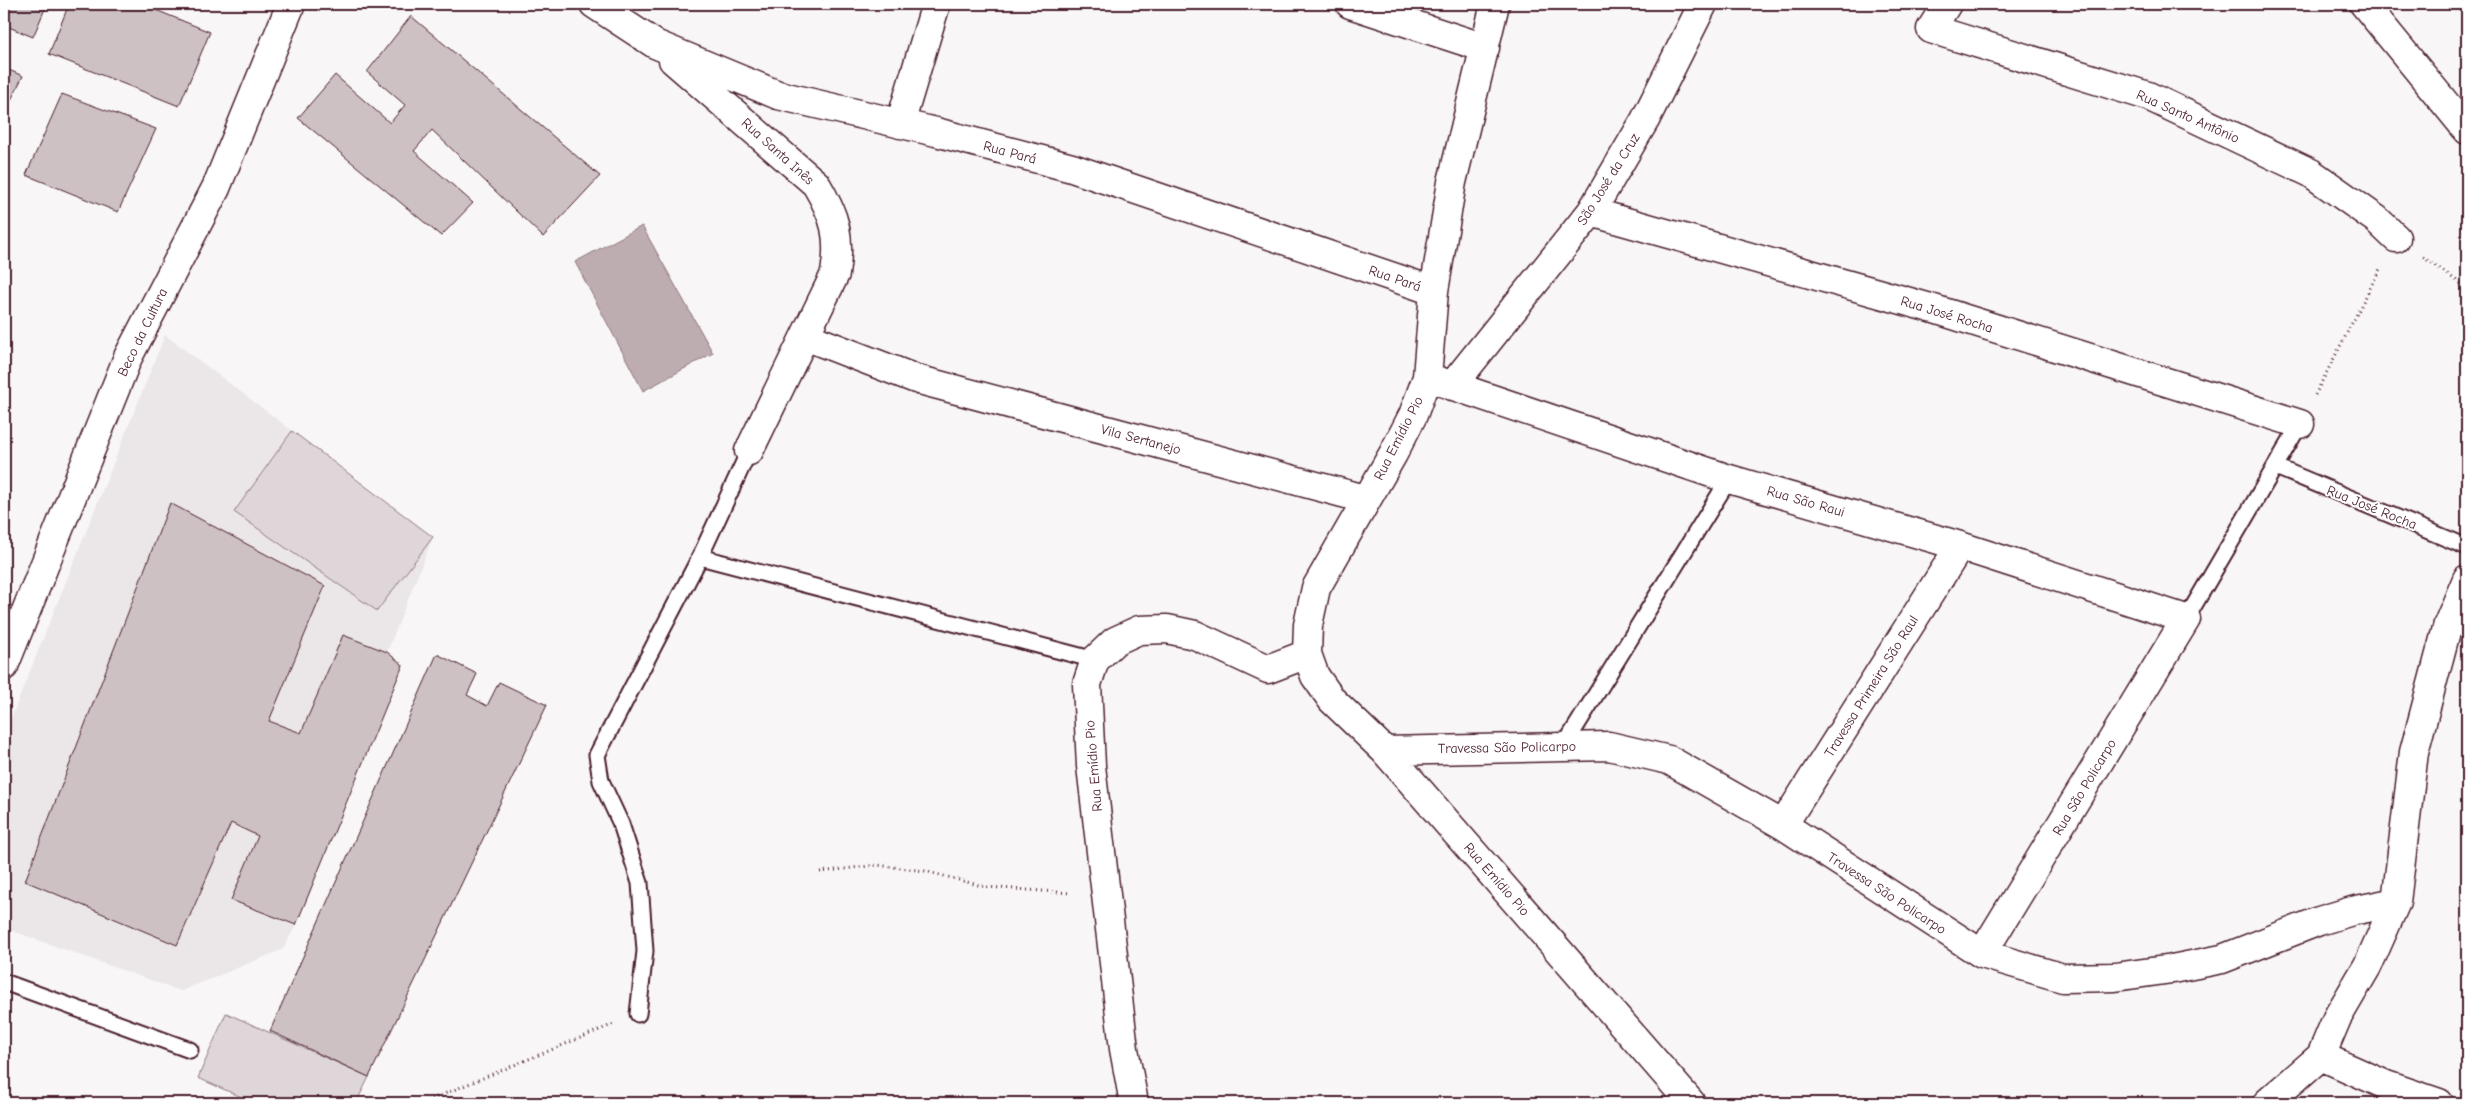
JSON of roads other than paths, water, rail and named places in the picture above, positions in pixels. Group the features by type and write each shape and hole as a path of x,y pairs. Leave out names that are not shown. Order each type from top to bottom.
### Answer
{"street":[{"name":"Beco da Cultura","path":"4,666 128,357 216,188 291,4"},
{"name":"Rua Pará","path":"594,4 655,44 778,95 1072,168 1434,290"},
{"path":"900,124 936,4"},
{"path":"1350,4 1486,48"},
{"name":"Rua Emídio Pio","path":"1495,4 1486,48 1452,182 1434,290 1427,377 1409,423 1393,454 1365,499 1316,588 1308,625 1307,654 1316,676 1332,700 1385,751 1691,1103"},
{"name":"São José da Cruz","path":"1452,386 1591,212 1645,120 1703,4"},
{"path":"2364,4 2467,130"},
{"name":"Rua Santo Antônio","path":"1941,14 2148,96 2311,174 2376,219 2396,238"},
{"name":"Rua Santa Inês","path":"655,44 816,184 831,210 839,250 835,274 749,451"},
{"name":"Rua José Rocha","path":"1591,212 1934,309 2300,424"},
{"name":"Vila Sertanejo","path":"805,336 916,379 1365,499"},
{"name":"Rua São Raui","path":"1427,377 1729,479 1960,546 2186,619"},
{"name":"Travessa Primeira São Raul","path":"1783,825 1960,546"},
{"path":"2267,1103 2321,1056 2337,1018 2368,965 2396,902 2414,752 2448,624 2467,579"},
{"name":"Rua São Policarpo","path":"1982,954 2186,619"},
{"name":"Rua Emídio Pio","path":"1134,1103 1124,1049 1090,748 1087,684 1095,660 1115,641 1139,630 1167,629 1195,634 1268,669 1307,654"},
{"name":"Travessa São Policarpo","path":"1385,751 1609,746 1669,760 1783,825 1982,954 2063,978 2115,977 2172,969 2222,959 2319,921 2352,911 2396,902"},
{"path":"2321,1056 2386,1085 2439,1103"}],"lane":[{"path":"2186,619 2300,424"},
{"path":"638,1014 645,951 640,883 621,824 601,781 597,755 700,557 749,451"},
{"name":"Rua José Rocha","path":"2276,467 2467,547"},
{"path":"1564,746 1729,479"},
{"path":"700,557 1095,660"},
{"path":"4,982 190,1050"}]}
